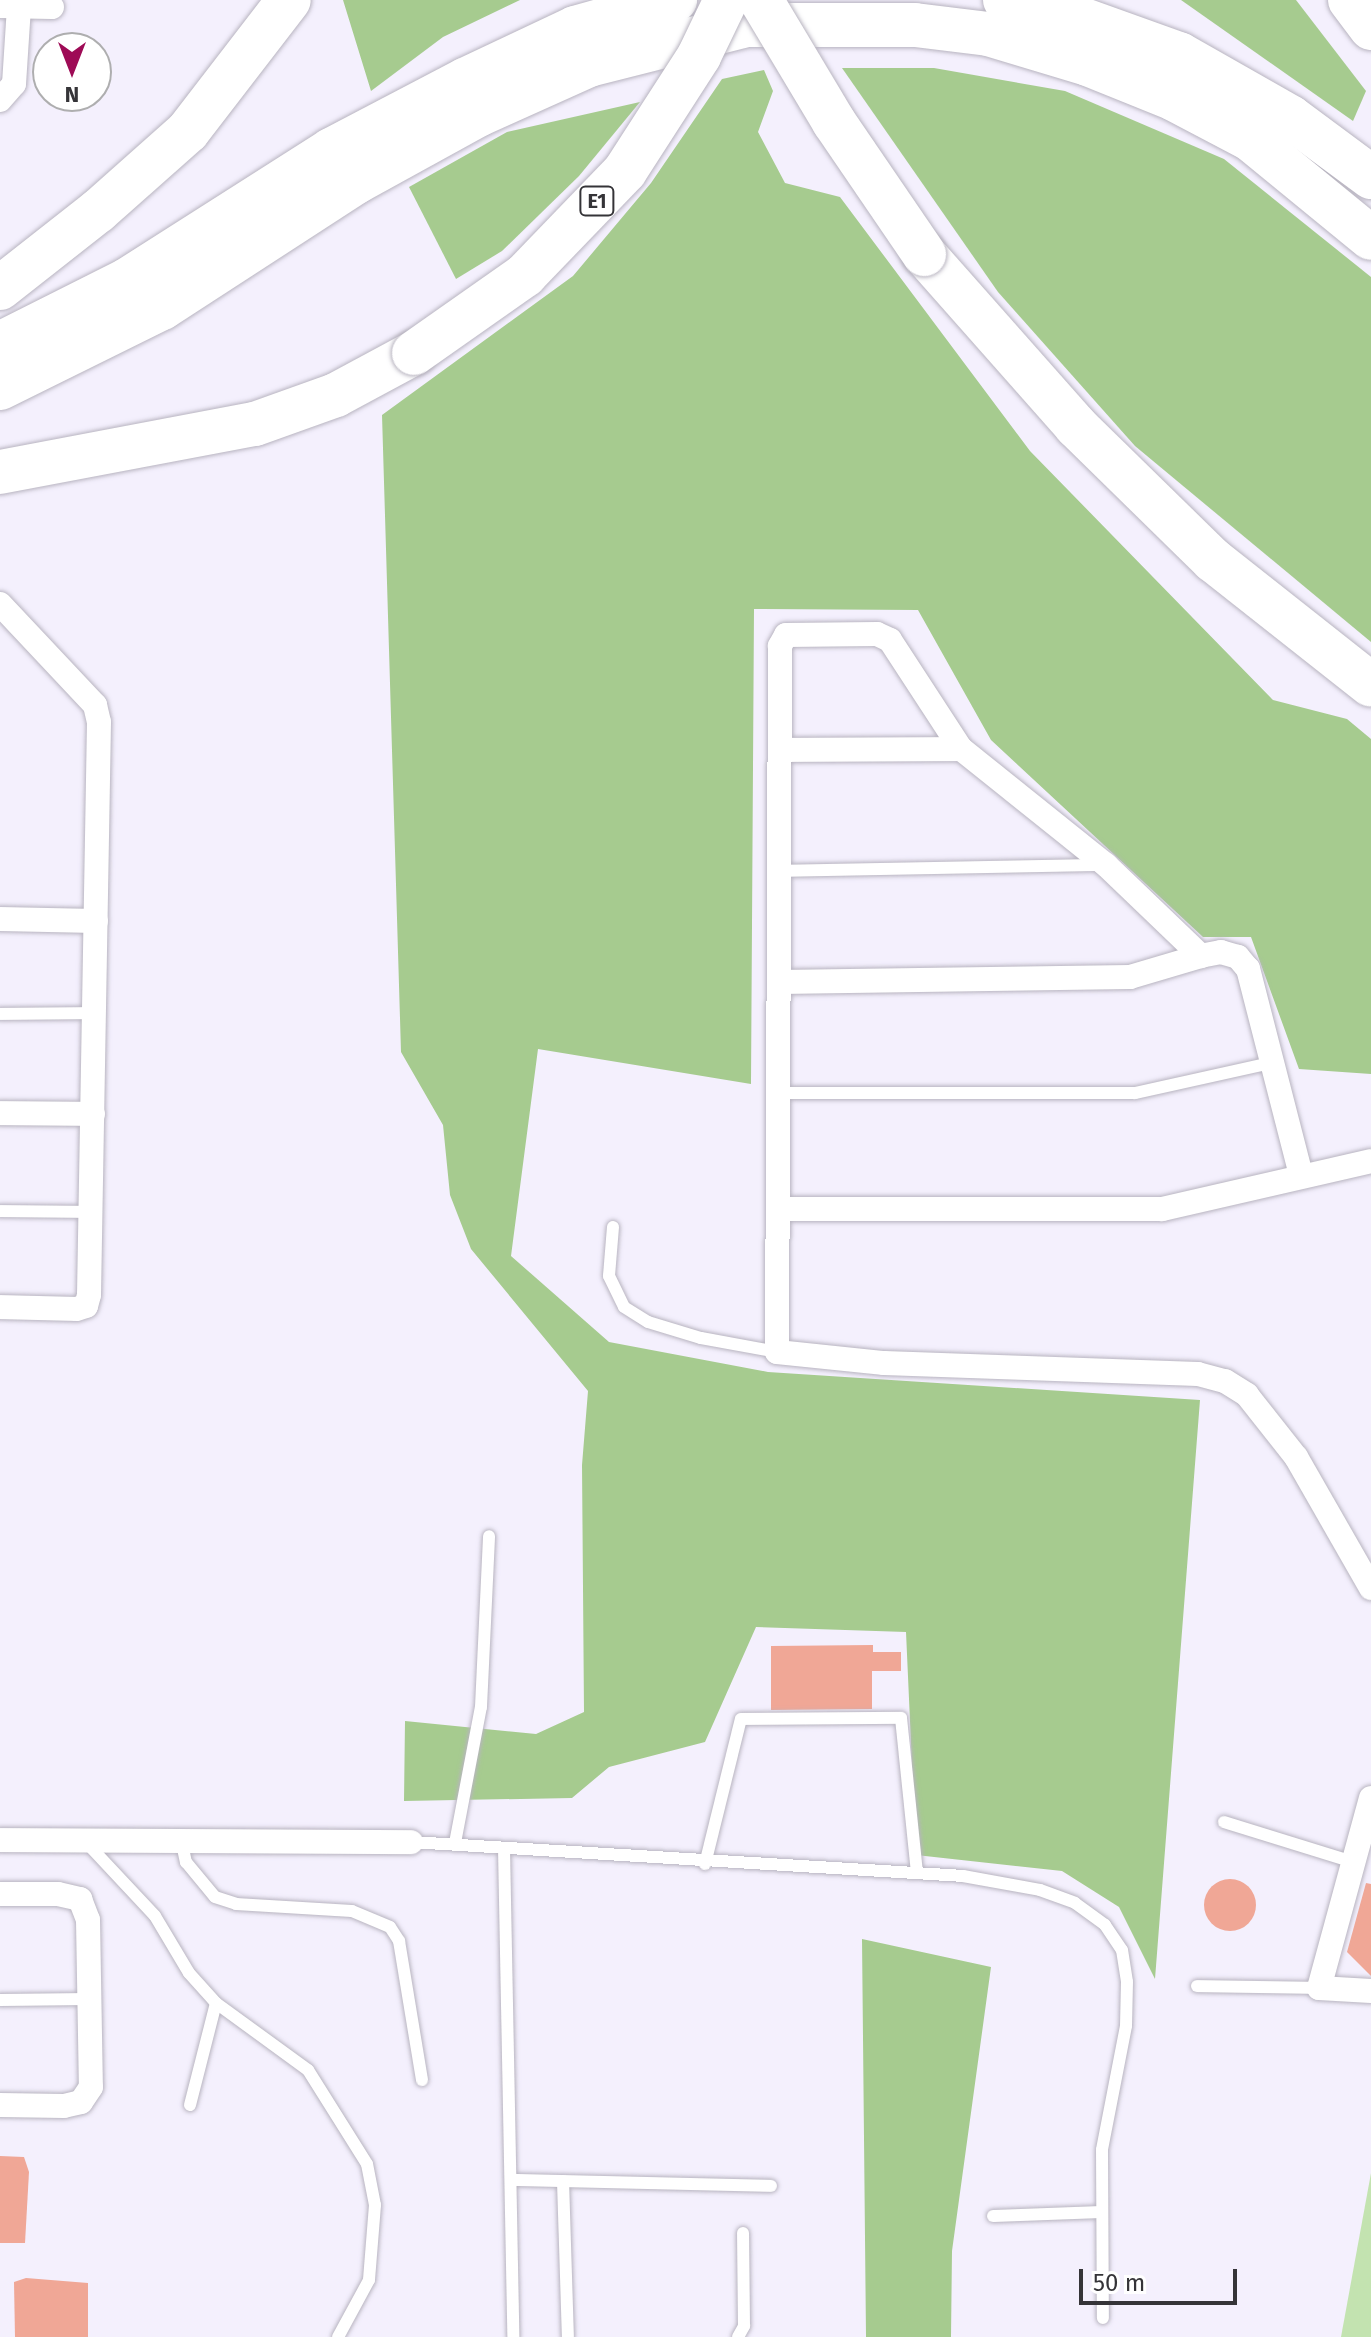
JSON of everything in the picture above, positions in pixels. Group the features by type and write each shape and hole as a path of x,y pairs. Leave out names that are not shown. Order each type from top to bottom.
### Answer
{"highway":[{"path":"0,288 98,211 188,131 289,0"},
{"path":"0,344 127,280 331,150 465,80 575,28 675,0"},
{"name":"E1","path":"0,472 255,424 336,395 414,353 525,275 625,171 699,56 726,0"},
{"path":"761,0 834,122 924,254 1076,426 1213,560 1371,685"},
{"path":"1005,0 1056,10 1179,54 1290,117 1371,177"},
{"path":"1350,0 1371,28"},
{"path":"0,388 162,308 356,182 478,115 589,65 747,25 915,25 988,34 1088,64 1174,99 1250,139 1371,238"}],"street":[{"path":"0,100 14,84 9,6 52,7"},
{"path":"0,604 99,713 91,1212 86,1306 0,1307"},
{"path":"1201,956 1106,865 961,749 890,640 877,634 792,634 780,646 777,1352 884,1363 1198,1374 1225,1381 1247,1395 1296,1457 1371,1588"},
{"path":"780,750 961,749"},
{"path":"0,919 96,921"},
{"path":"779,982 1130,977 1221,952 1238,957 1248,969 1301,1175"},
{"path":"0,1113 93,1114"},
{"path":"778,1209 1162,1209 1371,1161"},
{"path":"1371,1798 1319,1988 1371,1991"},
{"path":"0,1840 411,1842"},
{"path":"0,1894 58,1894 80,1899 88,1920 91,2087 81,2102 0,2105"}],"lane":[{"path":"779,871 1106,865"},
{"path":"0,1014 94,1013"},
{"path":"778,1093 1135,1093 1270,1063"},
{"path":"0,1211 91,1212"},
{"path":"613,1227 609,1276 624,1307 648,1322 701,1338 777,1352"},
{"path":"455,1843 481,1707 489,1536"},
{"path":"705,1864 741,1719 901,1718 917,1872"},
{"path":"1224,1822 1353,1862"},
{"path":"83,1839 155,1916 189,1973 216,2003 308,2070 367,2164 375,2205 371,2268 338,2337"},
{"path":"181,1839 186,1862 215,1897 236,1904 352,1911 390,1927 399,1941 422,2080"},
{"path":"411,1842 705,1864 917,1872 1040,1890 1063,1898 1105,1925 1122,1950 1126,2026 1102,2150 1103,2318"},
{"path":"504,1848 513,2180 513,2337"},
{"path":"1197,1986 1319,1988"},
{"path":"0,2000 89,1999"},
{"path":"190,2105 216,2003"},
{"path":"513,2180 771,2186"},
{"path":"563,2181 568,2337"},
{"path":"993,2216 1102,2212"},
{"path":"738,2337 744,2326 743,2233"}],"green space":[{"path":"343,0 520,0 443,37 371,91"},
{"path":"1181,0 1296,0 1366,91 1353,121"},
{"path":"842,68 934,68 1065,91 1224,159 1371,277 1371,642 1135,446 998,292"},
{"path":"764,70 773,91 758,132 785,183 840,197 1030,451 1273,700 1347,719 1371,739 1371,1074 1299,1069 1251,937 1203,937 991,740 918,610 754,609 751,1084 538,1049 511,1256 609,1342 768,1372 1200,1400 1155,1979 1119,1907 1062,1871 916,1855 906,1632 756,1627 705,1742 609,1767 572,1798 404,1801 405,1721 536,1734 584,1712 582,1465 588,1391 471,1249 450,1195 443,1125 401,1052 382,415 573,276 651,183 722,79"},
{"path":"640,102 579,176 502,251 456,279 409,187 507,132"},
{"path":"862,1939 991,1967 952,2251 951,2337 866,2337"},
{"path":"1371,2173 1371,2337 1341,2337"}],"building":[{"path":"873,1645 873,1652 901,1652 901,1671 872,1671 872,1709 771,1710 771,1646"},
{"path":"1230,1879 1249,1886 1256,1905 1249,1924 1230,1931 1211,1924 1204,1905 1211,1886"},
{"path":"1366,1883 1371,1884 1371,1976 1347,1952"},
{"path":"0,2156 24,2157 29,2172 25,2243 0,2243"},
{"path":"26,2278 88,2283 88,2337 15,2337 14,2282"}]}
